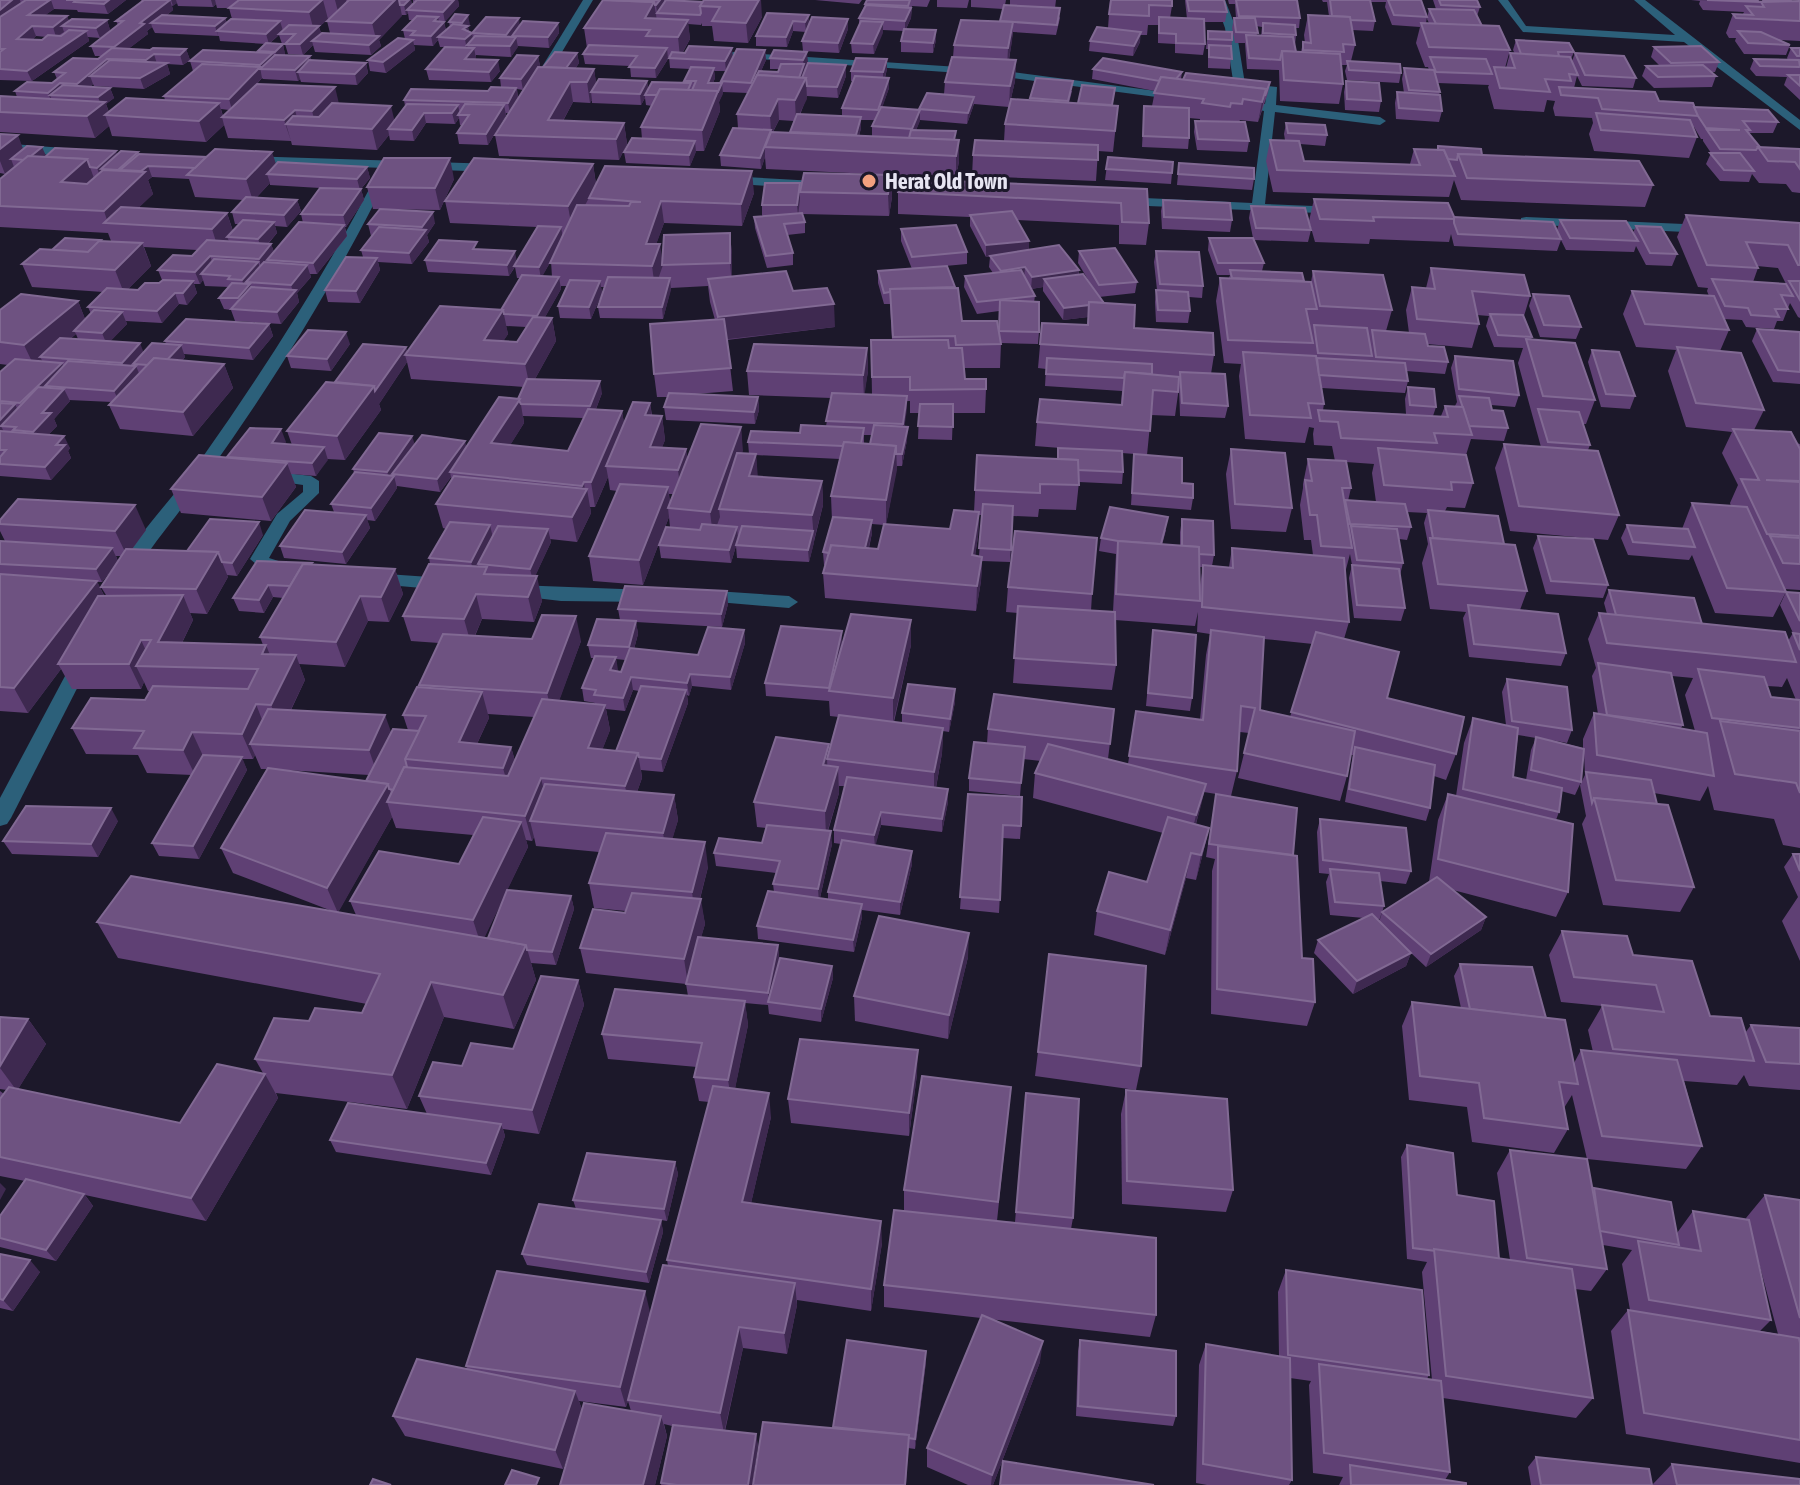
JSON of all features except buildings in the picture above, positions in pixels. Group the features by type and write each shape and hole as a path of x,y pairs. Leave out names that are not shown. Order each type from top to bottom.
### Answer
{"street":[{"path":"535,89 588,0"},
{"path":"1220,0 1227,9 1229,33 1240,70 1240,87 1273,89 1258,208"},
{"path":"1503,0 1523,29 1687,39"},
{"path":"1639,0 1779,106 1800,126"},
{"path":"733,55 989,72 1196,99"},
{"path":"1225,103 1380,121"},
{"path":"0,147 91,153"},
{"path":"48,162 60,152"},
{"path":"488,168 496,155"},
{"path":"232,159 504,168"},
{"path":"118,589 137,549 201,472 269,376 345,253 387,166"},
{"path":"708,179 834,186"},
{"path":"1101,199 1354,212"},
{"path":"1513,220 1720,230"},
{"path":"201,472 229,474"},
{"path":"256,475 311,481 311,493 283,518 259,559 269,566 304,571"},
{"path":"357,578 467,586"},
{"path":"498,589 561,595 659,596"},
{"path":"689,596 789,602"},
{"path":"0,818 92,642"}],"place":[{"name":"Herat Old Town","path":"869,181"}]}
